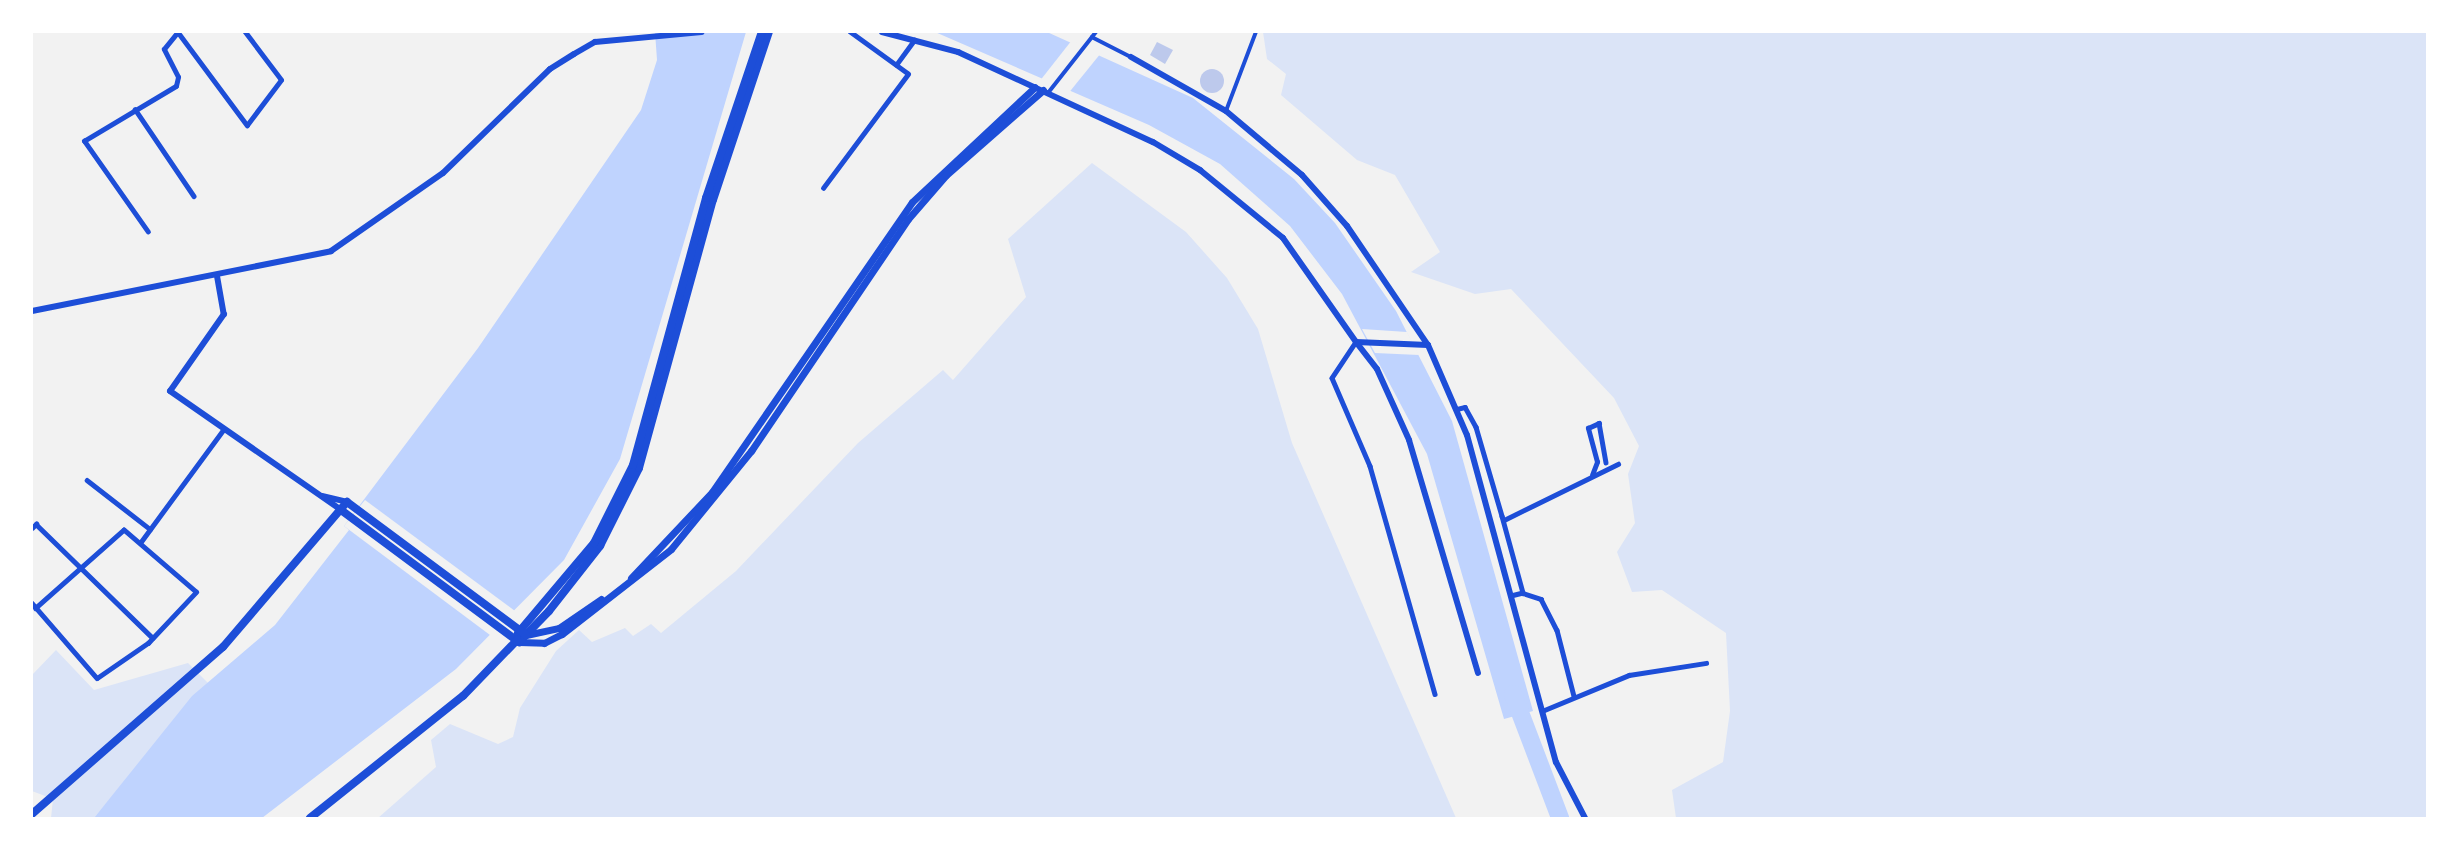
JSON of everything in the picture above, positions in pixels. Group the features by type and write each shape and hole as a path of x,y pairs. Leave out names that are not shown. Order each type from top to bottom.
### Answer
{"main road":[{"path":"519,637 594,543 633,466 706,198 762,32"},
{"path":"310,818 463,696 600,546 639,468 713,200 769,32"},
{"path":"32,814 207,661 347,502 519,637 544,643 562,634 671,549 751,451 908,219 946,175 1043,90"},
{"path":"341,510 504,624"}],"street":[{"path":"148,232 84,141 176,86 178,77 164,49 178,32 247,125 281,80 245,32"},
{"path":"32,311 217,276 347,243 449,168 550,69 595,42 631,35 702,32"},
{"path":"823,188 908,74 850,32"},
{"path":"882,32 915,38 1043,90 1153,142 1243,202 1283,238 1377,369 1409,440 1479,673"},
{"path":"1043,90 1096,32"},
{"path":"1226,111 1256,32"},
{"path":"1092,37 1226,111 1324,199 1428,345 1457,409 1563,781 1586,818"},
{"path":"896,65 915,38"},
{"path":"135,109 194,196"},
{"path":"217,276 224,314 170,391 341,510"},
{"path":"1356,342 1428,345"},
{"path":"1356,342 1332,378 1370,466 1435,694"},
{"path":"1457,409 1465,407 1476,427 1523,593"},
{"path":"1591,476 1597,462 1588,428 1599,423 1606,462"},
{"path":"140,543 223,430"},
{"path":"1504,520 1618,464"},
{"path":"87,480 150,529"},
{"path":"322,496 347,502"},
{"path":"32,528 36,524 153,638"},
{"path":"124,530 196,592 153,638 97,678 34,605 82,567 124,530"},
{"path":"1511,596 1523,593 1541,599 1557,630 1574,696"},
{"path":"1542,710 1629,676 1706,663"}],"shaded area":[{"path":"1263,32 2427,32 2427,818 1676,818 1672,790 1723,762 1730,711 1726,633 1662,590 1632,592 1617,552 1635,523 1628,474 1639,446 1614,398 1511,289 1475,294 1411,272 1440,252 1395,175 1357,160 1281,95 1286,74 1267,59"},
{"path":"1092,163 1186,232 1227,278 1258,329 1292,443 1456,818 378,818 436,767 431,740 450,724 498,744 513,737 520,708 556,651 579,630 592,642 625,628 633,636 651,624 661,633 736,571 858,443 943,370 953,380 1026,297 1008,239"},
{"path":"56,650 94,690 188,663 208,683 94,818 51,818 53,799 32,791 32,675"}],"water":[{"path":"655,32 746,32 620,459 564,560 456,669 262,818 94,818 192,696 275,625 349,530 344,526 478,348 641,110 657,60"},
{"path":"935,32 1047,32 1193,98 1294,179 1335,223 1396,311 1452,421 1533,711 1504,719 1427,454 1342,294 1290,226 1220,164 1149,125"}],"pier":[{"path":"1072,40 1101,53 1067,95 1039,82"},
{"path":"1362,329 1407,332 1419,355 1375,353"},
{"path":"365,500 519,614 494,638 344,526"}],"building":[{"path":"1157,42 1173,50 1165,64 1150,55"},
{"path":"1212,69 1221,72 1224,81 1221,90 1212,93 1203,90 1200,81 1203,72"}],"waterway":[{"path":"1513,694 1560,818"}]}
